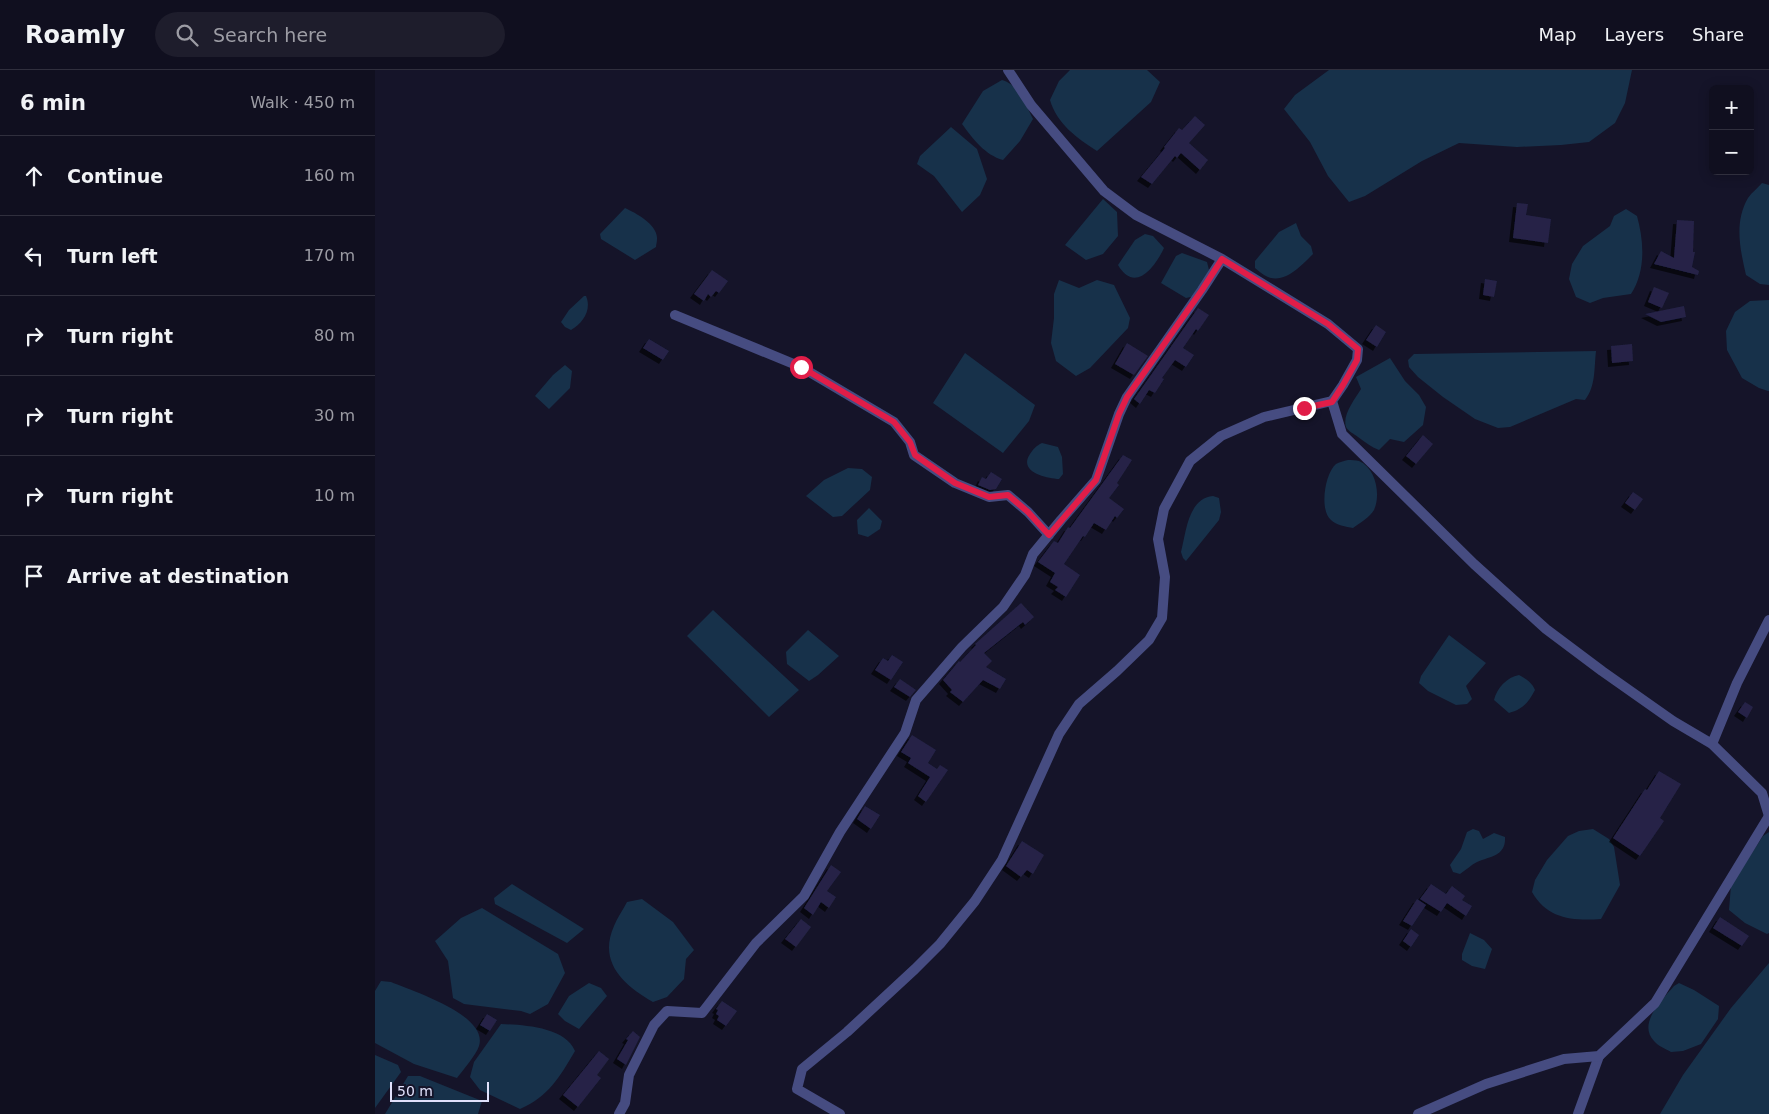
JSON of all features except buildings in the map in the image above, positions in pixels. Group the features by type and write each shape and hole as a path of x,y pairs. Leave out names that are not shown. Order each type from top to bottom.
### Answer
{"street":[{"path":"841,1114 797,1089 803,1070 915,969 940,944 975,901 1002,860 1059,734 1079,704 1117,672 1149,640 1162,618 1165,577 1158,539 1164,509 1190,461 1221,436 1264,417 1332,402 1357,360 1358,349 1328,324 1222,259 1136,215 1104,191 1031,105 1009,70"},
{"path":"619,1114 625,1103 629,1075 654,1026 667,1011 702,1013 757,943 804,896 840,832 905,733 917,700 962,647 1003,607 1025,575 1033,554 1096,480 1119,414 1127,397 1222,259"},
{"path":"675,315 801,367 847,394 894,422 910,442 915,455 923,461 955,483 989,497 1008,495 1028,512 1049,535"},
{"path":"1332,402 1342,434 1474,564 1547,629 1602,671 1673,721 1712,744 1762,793 1769,816 1655,1003 1599,1056 1578,1114"},
{"path":"1712,744 1737,683 1769,620"},
{"path":"1418,1114 1486,1084 1564,1059 1599,1056"}],"water":[{"path":"1070,70 1147,70 1160,82 1151,102 1097,151 1069,130 1057,116 1050,100 1059,81"},
{"path":"1329,70 1632,70 1625,103 1615,123 1589,142 1517,147 1459,143 1422,161 1365,196 1349,202 1328,176 1310,142 1284,109 1295,95"},
{"path":"1002,80 1008,82 1017,90 1033,119 1020,141 1003,160 985,150 975,141 962,124 983,91"},
{"path":"951,127 977,149 987,179 980,195 962,212 934,176 917,164 920,156"},
{"path":"1762,183 1769,185 1769,285 1760,284 1746,275 1740,236 1741,216 1744,207 1748,198"},
{"path":"1103,199 1117,212 1118,236 1103,254 1086,260 1065,245"},
{"path":"625,208 650,224 654,229 657,239 656,247 635,260 601,239 600,234"},
{"path":"1626,209 1637,216 1642,246 1639,276 1631,294 1603,298 1590,303 1576,297 1569,279 1572,264 1583,246 1610,226 1614,216"},
{"path":"1296,223 1301,236 1311,246 1313,254 1287,276 1274,278 1264,275 1255,268 1255,261 1279,232"},
{"path":"1145,234 1153,236 1164,248 1150,269 1138,277 1131,277 1124,273 1118,265 1135,240"},
{"path":"1182,253 1207,262 1209,270 1195,296 1186,298 1161,283 1176,256"},
{"path":"1059,280 1079,288 1097,280 1114,285 1130,318 1128,328 1090,368 1076,376 1056,361 1051,343 1054,294"},
{"path":"586,296 588,301 587,311 583,320 571,330 561,322 569,310"},
{"path":"1769,300 1768,391 1742,378 1727,350 1726,331 1735,312 1750,301"},
{"path":"1596,351 1593,383 1585,400 1576,399 1510,427 1498,428 1475,419 1443,397 1418,377 1409,367 1408,360 1414,354"},
{"path":"965,353 1035,405 1029,421 1003,453 933,403"},
{"path":"1390,358 1405,381 1419,395 1426,407 1423,425 1404,442 1390,439 1379,450 1348,430 1345,422 1350,407 1361,389 1356,377"},
{"path":"565,365 572,371 570,388 549,409 535,396 553,375"},
{"path":"1042,443 1058,447 1062,457 1063,474 1059,479 1047,477 1030,470 1027,460 1035,447"},
{"path":"1348,460 1365,464 1373,476 1377,490 1374,510 1353,528 1333,522 1327,515 1324,500 1326,483 1332,469 1337,463"},
{"path":"848,468 862,469 872,477 870,490 842,516 833,517 806,496 824,480"},
{"path":"1213,496 1219,498 1221,512 1219,520 1186,561 1181,552 1189,518 1198,503 1205,498"},
{"path":"869,508 882,521 880,529 868,537 858,534 857,520"},
{"path":"713,610 799,690 769,717 687,636"},
{"path":"808,630 839,656 809,681 787,664 786,652"},
{"path":"1449,635 1486,663 1466,686 1472,699 1467,704 1456,705 1428,691 1419,683 1421,676"},
{"path":"1519,675 1526,679 1535,690 1525,705 1509,713 1494,700 1497,691 1503,684 1510,678"},
{"path":"1473,829 1479,831 1483,839 1494,833 1505,837 1503,848 1497,854 1477,862 1460,874 1453,872 1450,865 1461,849 1467,832"},
{"path":"1593,829 1609,839 1614,847 1620,885 1601,919 1571,918 1553,913 1538,901 1532,892 1535,880 1547,860 1568,836 1579,831"},
{"path":"1769,832 1769,933 1767,934 1745,923 1729,910 1731,885 1763,836"},
{"path":"512,884 584,929 567,943 495,904 494,898"},
{"path":"642,899 673,922 694,950 686,959 684,979 667,997 653,1002 623,980 611,961 609,951 614,926 627,902"},
{"path":"482,908 558,954 565,973 548,1004 530,1014 521,1011 464,1004 453,998 448,961 435,941 461,918"},
{"path":"1470,933 1484,940 1492,949 1485,969 1472,966 1462,960 1462,954"},
{"path":"1769,963 1769,1114 1660,1114 1683,1075 1731,1008"},
{"path":"381,981 391,982 431,998 461,1014 472,1024 479,1035 479,1046 457,1078 414,1064 375,1043 375,991"},
{"path":"589,983 601,988 607,996 579,1029 565,1021 558,1014 569,996"},
{"path":"1679,983 1719,1006 1718,1019 1701,1044 1683,1051 1671,1052 1654,1041 1648,1027 1658,1004"},
{"path":"501,1024 521,1025 553,1032 570,1043 575,1051 558,1078 546,1092 520,1109 480,1090 470,1077 474,1062"},
{"path":"375,1055 398,1065 401,1072 375,1108"},
{"path":"408,1076 420,1076 482,1101 478,1114 385,1114"}],"route":[{"path":"801,367 894,422 910,442 915,455 955,483 989,497 1008,495 1028,512 1049,535 1096,480 1119,414 1127,397 1222,259 1328,324 1358,349 1357,360 1332,402 1304,408"}]}
